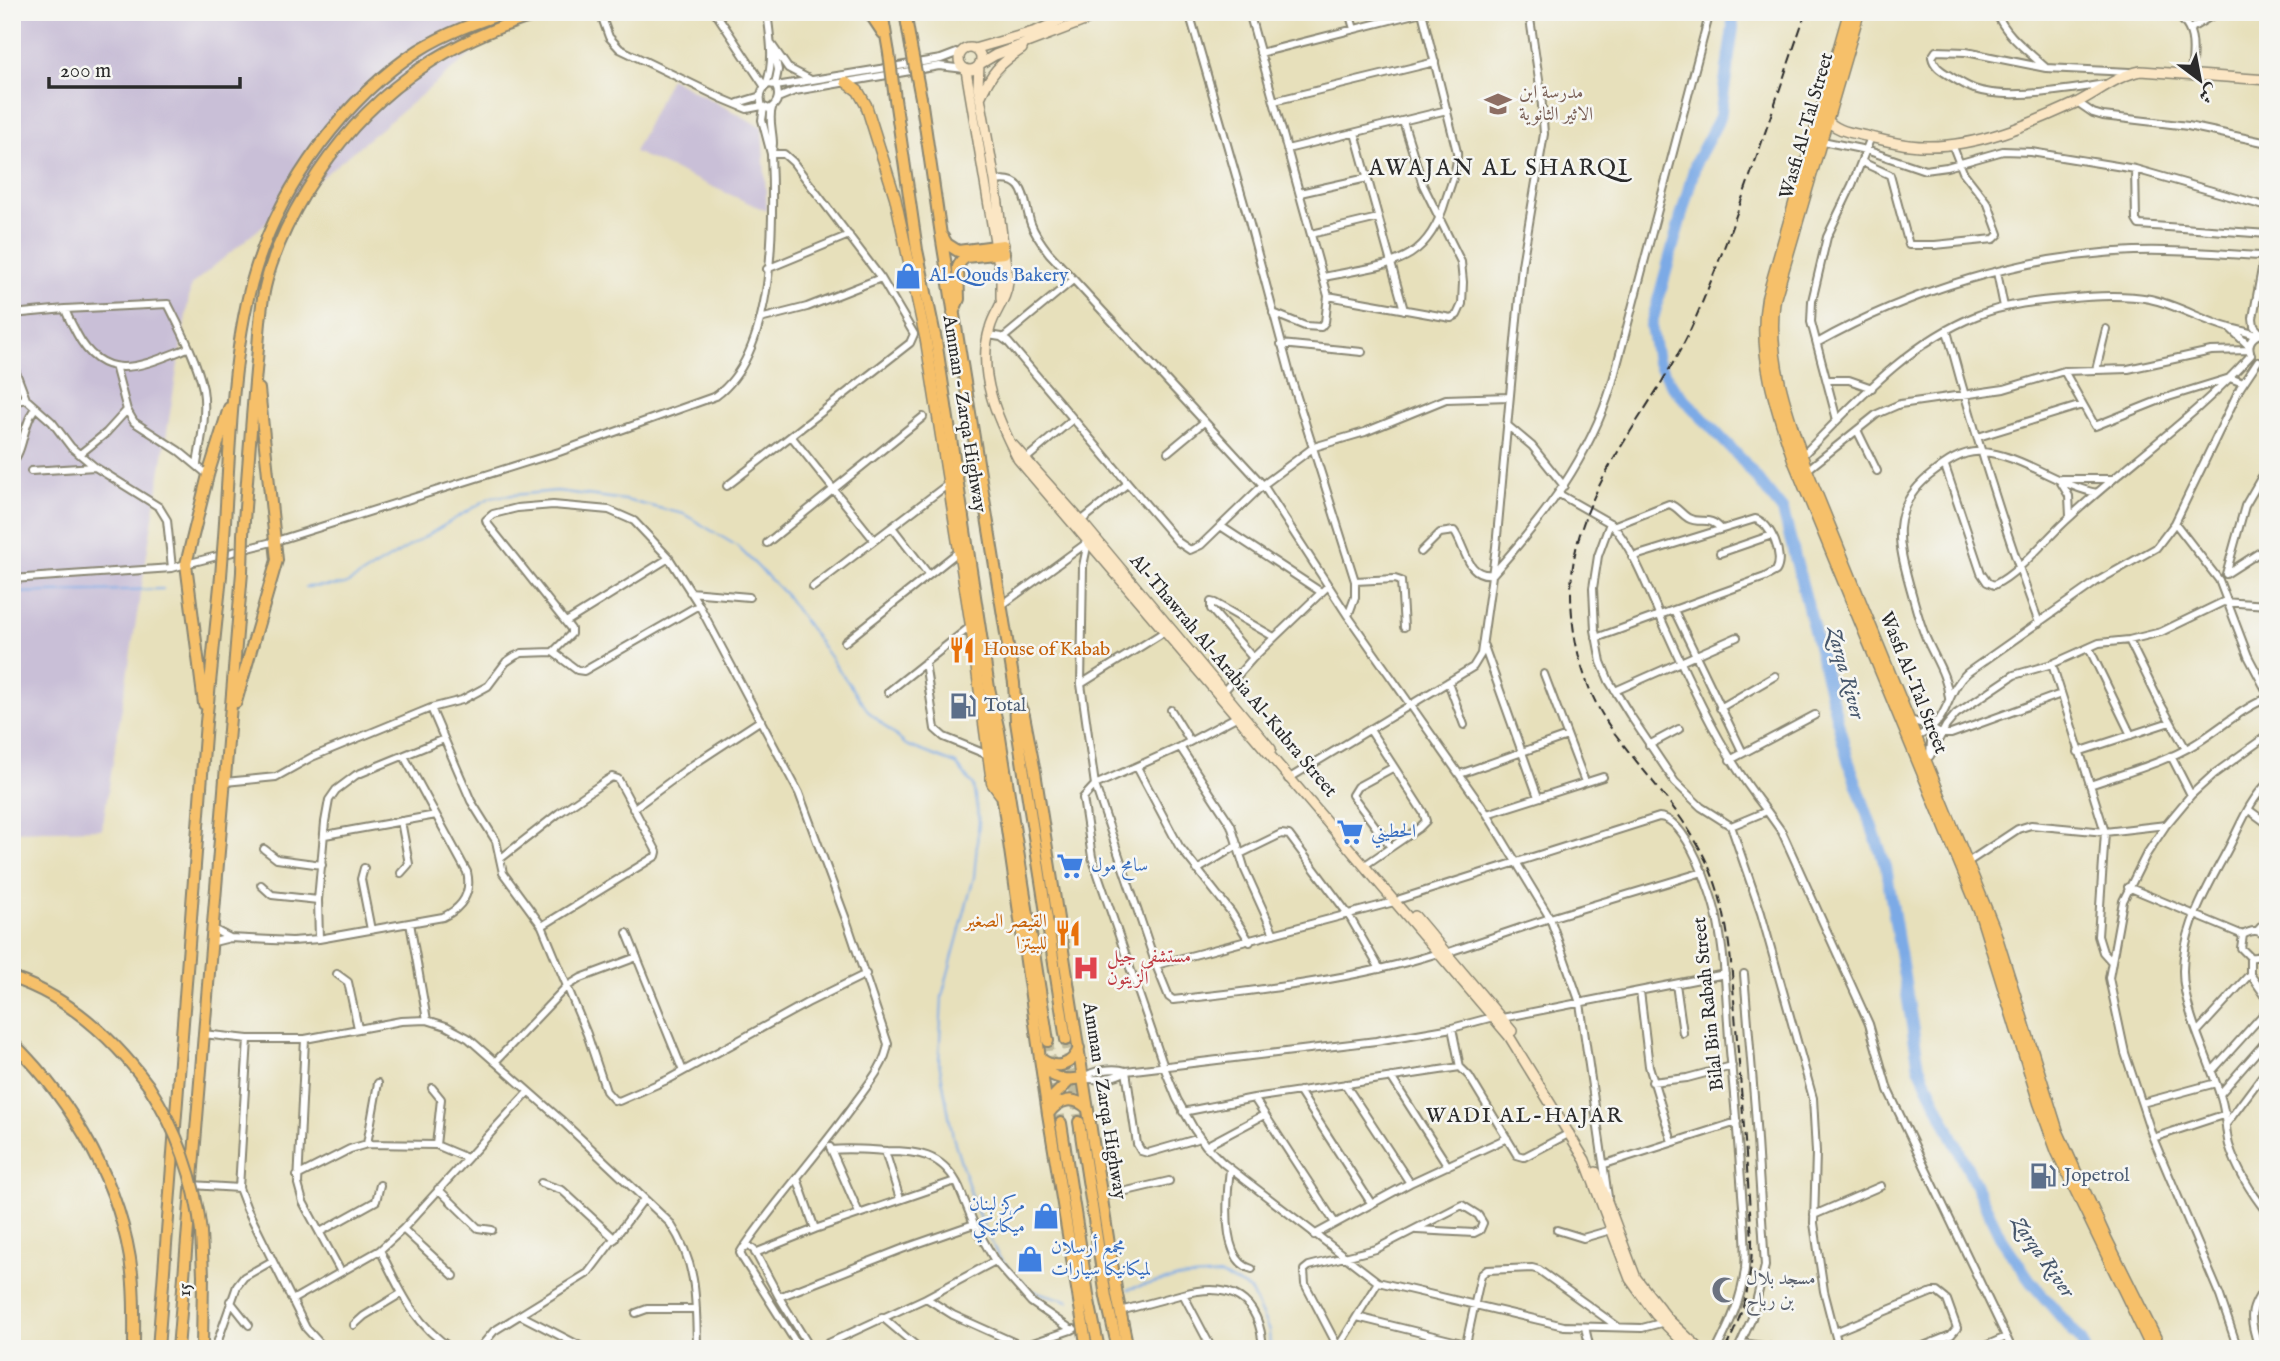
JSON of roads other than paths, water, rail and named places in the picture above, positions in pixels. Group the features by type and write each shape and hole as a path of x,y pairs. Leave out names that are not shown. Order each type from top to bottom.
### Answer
{"highway":[{"path":"462,29 471,12"},
{"path":"158,1349 206,722 221,576 235,389 244,320 255,269 281,208 304,170 364,93 422,48 507,12"},
{"path":"178,1349 223,783 230,725 256,372 262,305 274,258 289,220 332,150 374,104 416,71 457,47 547,12"},
{"path":"869,12 886,37"},
{"name":"Amman - Zarqa Highway","path":"882,12 895,99 911,251 936,340 975,623 999,730 1048,1041"},
{"name":"Amman - Zarqa Highway","path":"905,12 954,313 986,484 1000,606 1015,695 1015,715 1066,1040"},
{"path":"941,234 947,244 958,251 1000,249"},
{"path":"954,313 959,299 958,267 961,261 1000,249"},
{"path":"230,725 276,565 276,541 256,372"},
{"path":"206,722 186,564 208,475 235,389"},
{"name":"Amman - Zarqa Highway","path":"1015,695 1024,715 1035,772 1101,1197 1128,1349"},
{"name":"Amman - Zarqa Highway","path":"991,698 990,724 1048,1108 1077,1328 1087,1349"},
{"name":"15","path":"12,978 51,996 104,1033 125,1054 172,1124 197,1198 203,1275 202,1349"},
{"path":"12,1042 52,1087 104,1171 117,1204 133,1275 134,1349"},
{"path":"1041,1063 1052,1066 1066,1064 1072,1060 1079,1048"},
{"path":"1041,1063 1054,1077 1069,1081 1083,1078"},
{"path":"1048,1108 1069,1081"},
{"path":"1048,1108 1070,1099 1088,1109"},
{"name":"Amman - Zarqa Highway","path":"1079,1122 1106,1297 1118,1349"},
{"path":"1061,1123 1088,1301 1099,1349"}],"main road":[{"path":"1079,12 1036,32 974,49 968,48 962,51 958,60 966,69 972,70 995,55 1115,12"},
{"name":"Wasfi Al-Tal Street","path":"1849,12 1767,298 1763,334 1772,393 1794,462 1912,738 1980,913 2039,1103 2057,1152 2151,1349"},
{"name":"Wasfi Al-Tal Street","path":"1859,12 1826,118 1773,312 1777,372 1788,418 1807,470 1910,720 1912,738 1931,771 2002,948 2058,1132 2105,1236 2161,1349"},
{"path":"980,100 998,65 1038,40"},
{"path":"974,49 979,54 979,64"},
{"name":"Al-Thawrah Al-Arabia Al-Kubra Street","path":"979,64 977,79 995,181 1000,249 1001,302 988,335 986,358 990,391 998,419 1021,464 1236,717 1368,863 1397,901"},
{"name":"Al-Thawrah Al-Arabia Al-Kubra Street","path":"966,69 1000,249"},
{"path":"1826,118 1838,129 1871,137 1911,145 1952,144 2017,127 2077,102 2132,72 2151,71 2268,80"},
{"path":"846,82 858,91 866,105 911,251 958,552 975,623 992,783 1000,794"},
{"name":"Al-Thawrah Al-Arabia Al-Kubra Street","path":"1012,444 1082,522 1291,778 1529,1056 1590,1159 1609,1203 1632,1271 1665,1322 1700,1349"},
{"name":"Al-Thawrah Al-Arabia Al-Kubra Street","path":"1497,1017 1589,1168 1627,1273 1647,1305 1690,1349"}],"street":[{"path":"600,12 609,37 620,49 718,97 751,109 772,108"},
{"path":"766,12 771,43 771,70 761,96 762,120 771,154"},
{"path":"1189,12 1250,221 1301,413 1355,581 1355,597 1348,616"},
{"path":"1249,12 1328,296 1325,322 1321,327 1305,326 1273,313"},
{"path":"1349,12 1354,29"},
{"path":"1260,53 1422,12 1458,159 1441,219 1419,250 1409,257 1324,277"},
{"path":"1291,778 1476,664 1484,644 1522,265 1544,134 1529,12"},
{"path":"1493,574 1559,494 1585,452 1604,408 1710,12"},
{"path":"1996,12 2013,38 2046,68"},
{"path":"2190,29 2218,12"},
{"path":"715,13 765,86"},
{"path":"2174,13 2190,29 2194,47 2191,74"},
{"path":"771,43 788,68 811,80"},
{"path":"771,43 778,64 778,98"},
{"path":"765,86 941,59 962,51"},
{"path":"2112,84 2049,92 1983,91 1965,85 1943,71 1936,66 1932,57 1936,51 1965,52 2046,68 2132,72"},
{"path":"1273,101 1435,62"},
{"path":"12,579 172,568 276,541 559,452 704,402 727,388 736,378 760,319 772,205 773,145 769,120 778,98 795,91 934,66 966,69"},
{"path":"738,103 761,96"},
{"path":"2077,102 2104,116 2188,126 2268,143"},
{"path":"1287,149 1447,110"},
{"path":"1328,296 1451,318 1461,310 1461,262 1423,185 1403,121"},
{"path":"1355,133 1404,310"},
{"path":"1838,420 1811,316 1819,268 1831,229 1871,137"},
{"path":"1819,145 1827,142 1866,150 1925,170 1947,167 1990,153 2015,150 2134,169 2268,207"},
{"path":"1862,162 1890,175 1909,245 1994,239 1999,234 1995,219 1981,193 1958,163 1952,144"},
{"path":"727,486 914,339 910,325 881,278 849,235 789,158 778,153 771,154"},
{"path":"2134,169 2136,220 2139,225 2268,235 2262,256 2253,318 2254,326 2261,334"},
{"path":"1300,193 1367,178"},
{"path":"995,181 1008,179 1020,188 1030,221 1039,239 1073,280 1264,485 1348,616 1460,774 1517,862 1550,918 1580,1003 1609,1203"},
{"path":"1311,234 1378,218"},
{"path":"767,269 849,235"},
{"path":"1817,343 1889,308 1997,272 2053,258 2134,251 2262,256"},
{"path":"1997,272 2004,307"},
{"path":"760,319 807,307 881,278"},
{"path":"1003,338 1073,280"},
{"path":"1802,456 1913,352 1974,316 2004,307 2083,297 2148,299 2183,309 2230,328 2261,334"},
{"path":"12,314 167,303 200,376 204,426 197,464"},
{"path":"65,309 88,353 116,369 163,358 188,348"},
{"path":"2230,328 2258,361 2267,362"},
{"path":"2096,370 2106,329"},
{"path":"1947,331 2018,567 2039,623"},
{"path":"1945,466 1977,561 1987,582 1997,584 2070,516 2230,378 2261,334"},
{"path":"988,335 1003,338 1185,548 1198,548 1264,485 1314,447 1365,432 1446,399 1510,397"},
{"path":"1281,344 1362,352"},
{"path":"1807,470 1877,414 1894,405 2004,389 2064,371 2128,369 2211,351 2249,351"},
{"path":"1912,738 1932,729 1940,721 1962,678 2096,582 2156,548 2175,523 2243,383 2258,361"},
{"path":"12,362 26,399 52,422 80,454 95,467 151,500 163,511 167,520 172,568"},
{"path":"116,369 127,410 134,422 197,464 208,475"},
{"path":"2064,371 2095,426 2165,398 2230,378 2243,383"},
{"path":"1827,380 1849,380 1872,388"},
{"path":"12,402 26,399"},
{"path":"1978,436 2082,405"},
{"path":"12,462 17,456 24,426 35,408"},
{"path":"80,454 106,433 127,410"},
{"path":"767,543 923,417"},
{"path":"1027,458 1073,419"},
{"path":"1168,452 1204,422"},
{"path":"1507,425 1532,446 1564,486"},
{"path":"1857,430 1877,471"},
{"path":"791,436 874,540"},
{"path":"1949,703 1948,685 1925,635 1907,577 1899,538 1900,519 1910,496 1925,480 1956,457 1974,452 1983,452 2032,467 2077,488 2097,493"},
{"path":"2226,574 2245,506 2268,466"},
{"path":"31,471 95,467"},
{"path":"2059,480 2112,479"},
{"path":"2059,480 2068,496 2070,516"},
{"path":"1082,522 1127,484"},
{"path":"813,587 947,485"},
{"path":"1559,494 1611,524 1632,557 1730,760 1782,832 1863,1010 1893,1101 2012,1349"},
{"path":"1611,524 1668,504 1690,519 1709,520 1721,529"},
{"path":"553,652 571,634 571,629 486,520 490,515 517,508 553,505 609,510 634,521 668,558 699,605 799,793 866,974 887,1035 887,1054 828,1142 746,1246 740,1250 800,1349"},
{"path":"1596,638 1776,571 1780,563 1772,535 1759,519 1632,557"},
{"path":"2090,785 2186,749 2245,708 2268,696 2248,656 2219,580 2175,523"},
{"path":"1611,524 1595,572 1593,599 1601,662 1615,691 1649,745 1683,791 1701,807 1731,826 1764,923 1812,1098 1816,1152 1814,1214 1824,1290 1839,1348 1740,1346 1761,1287 1765,1242 1744,974"},
{"path":"892,527 929,575"},
{"path":"1222,527 1321,592"},
{"path":"1421,552 1440,533 1454,531 1471,566 1481,574 1493,574"},
{"path":"1720,553 1772,535"},
{"path":"1000,606 1088,542"},
{"path":"1088,542 1083,566 1081,684 1095,785 1156,965 1168,995 1173,1000 1380,969 1442,953 1703,872"},
{"path":"2219,580 2268,547"},
{"path":"845,642 958,552"},
{"path":"566,622 668,558"},
{"path":"1355,581 1401,581 1404,627"},
{"path":"1223,692 1253,658 1328,586"},
{"path":"690,592 749,597"},
{"path":"1930,756 1941,734 1960,710 2000,683 2024,671 2052,664 2107,641 2129,640 2161,632 2228,601 2268,605"},
{"path":"1253,658 1211,609 1211,603 1251,622 1274,637"},
{"path":"223,783 276,777 312,757 431,708 463,700 488,687 506,662 522,653 553,652 577,670 584,671 699,605"},
{"path":"1674,610 1743,753"},
{"path":"888,692 975,623"},
{"path":"1081,684 1164,632"},
{"path":"1615,691 1737,637"},
{"path":"2129,640 2186,749"},
{"path":"1484,644 1538,797"},
{"path":"2089,648 2131,735"},
{"path":"925,662 935,729 944,737 988,755"},
{"path":"2052,664 2105,832 2098,936 2103,952 2111,961"},
{"path":"1544,674 1585,782"},
{"path":"1720,708 1776,676"},
{"path":"1448,682 1464,725"},
{"path":"1932,729 1941,734 1957,732 2061,694"},
{"path":"431,708 471,801 496,841 507,880 542,926 610,1097 619,1101 653,1087 866,974"},
{"path":"1171,710 1190,741"},
{"path":"1730,760 1815,715"},
{"path":"1236,717 1181,747 1095,785 1083,798 1093,857 1164,1067 1183,1112 1200,1138 1230,1169 1378,1282 1564,1326 1642,1328 1665,1322"},
{"path":"634,809 694,764 761,720"},
{"path":"1910,720 1923,724 1940,721"},
{"path":"2078,752 2170,722"},
{"path":"1649,745 1678,729"},
{"path":"1931,771 1932,729"},
{"path":"1368,863 1426,821 1423,812 1370,730"},
{"path":"1460,774 1567,736"},
{"path":"2238,1349 2220,1296 2153,1138 2125,1053 2110,987 2111,961 2128,887 2166,825 2191,795 2214,774 2268,736"},
{"path":"318,939 318,900 326,811 336,790 366,770 404,757 443,739"},
{"path":"1181,747 1226,817 1274,934"},
{"path":"2171,756 2191,795"},
{"path":"210,943 230,938 292,941 318,939 443,917 452,913 465,899 468,890 467,872 404,757"},
{"path":"1137,767 1179,846 1231,912 1250,942"},
{"path":"1390,846 1352,795 1357,787 1394,767"},
{"path":"500,859 559,813 612,777 618,779 657,852 656,856 542,926"},
{"path":"1487,814 1603,777"},
{"path":"2268,783 2249,810 2195,915 2184,950 2183,977 2189,1007 2226,1114 2230,1145 2251,1194 2268,1214"},
{"path":"2249,810 2268,824"},
{"path":"1731,826 1767,811"},
{"path":"325,835 436,816"},
{"name":"Bilal Bin Rabah Street","path":"1156,965 1397,901 1663,817 1670,819 1678,827 1703,872 1717,919 1726,974 1745,1266 1740,1300 1717,1349"},
{"path":"401,821 409,863 401,873"},
{"path":"1968,862 2026,826 2105,832 2166,825"},
{"path":"1240,854 1286,833 1348,914 1380,969"},
{"path":"1197,870 1238,845"},
{"path":"264,849 276,859 322,865"},
{"path":"363,868 361,879 371,930"},
{"path":"261,885 272,895 318,900"},
{"path":"2128,887 2243,935"},
{"path":"2258,930 2268,919"},
{"path":"410,923 427,1020"},
{"path":"211,928 230,938"},
{"path":"2250,930 2258,930 2268,942 2264,954 2257,958 2250,957 2244,954 2241,948 2243,935 2250,930"},
{"path":"627,933 683,1071"},
{"path":"495,1062 566,987 581,978 637,957"},
{"path":"2250,957 2250,974 2268,1000"},
{"path":"337,974 348,982 358,1028"},
{"path":"1083,1078 1094,1079 1126,1071 1353,1044 1452,1028 1726,974"},
{"path":"2198,1031 2250,974"},
{"path":"1676,984 1683,1033"},
{"path":"1640,991 1652,1082 1672,1142"},
{"path":"2212,1071 2268,1009"},
{"path":"203,1034 248,1039 305,1039 358,1028 427,1020 456,1031 495,1062 670,1223 682,1242 694,1278 697,1349"},
{"path":"1452,1028 1460,1067 1469,1076 1517,1155 1521,1157 1570,1133"},
{"path":"248,1039 239,1188 306,1328 325,1349"},
{"path":"305,1039 297,1176 303,1202 341,1272"},
{"path":"2220,1094 2268,1039"},
{"path":"1652,1082 1687,1078 1732,1066"},
{"path":"1183,1112 1254,1098 1460,1067"},
{"path":"1126,1071 1137,1144 1141,1151 1148,1153 1200,1138"},
{"path":"2227,1123 2262,1076"},
{"path":"1391,1077 1448,1166"},
{"path":"367,1144 378,1083"},
{"path":"2142,1103 2216,1083"},
{"path":"1345,1084 1410,1183"},
{"path":"432,1087 441,1099 436,1145"},
{"path":"1299,1091 1371,1203"},
{"path":"292,1300 380,1250 403,1229 528,1092"},
{"path":"1254,1098 1335,1223"},
{"path":"2153,1138 2226,1114"},
{"path":"1206,1146 1264,1115"},
{"path":"1605,1164 1737,1122"},
{"path":"1314,1235 1410,1183 1507,1138"},
{"path":"828,1142 859,1213"},
{"path":"297,1176 350,1149 367,1144 436,1145 467,1158"},
{"path":"831,1150 863,1148 913,1151 928,1155 946,1168 957,1183 974,1224 995,1261 1031,1302 1077,1328"},
{"path":"885,1151 900,1199"},
{"path":"1230,1169 1230,1240 1239,1261 1245,1268 1252,1269"},
{"path":"797,1178 815,1228"},
{"path":"1101,1197 1169,1181"},
{"path":"755,1253 815,1228 953,1182 957,1183"},
{"path":"541,1183 562,1189 615,1239"},
{"path":"190,1185 239,1188"},
{"path":"320,1231 376,1201 380,1185"},
{"path":"1814,1214 1881,1186"},
{"path":"438,1189 478,1228 492,1230"},
{"path":"479,1349 494,1331 587,1273 644,1199"},
{"path":"1338,1348 1303,1275 1304,1270 1309,1266 1376,1249 1462,1205 1478,1215 1483,1223 1480,1230 1474,1233 1416,1230"},
{"path":"779,1297 974,1224"},
{"path":"403,1229 454,1276"},
{"path":"1557,1230 1583,1238 1611,1230"},
{"path":"746,1246 752,1248 779,1297 813,1349 926,1298 995,1261"},
{"path":"380,1250 402,1293 424,1327 452,1349"},
{"path":"215,1349 237,1286 244,1277 272,1261"},
{"path":"1466,1344 1482,1272 1532,1268 1539,1270 1618,1327"},
{"path":"1338,1348 1378,1282"},
{"path":"2259,1349 2251,1314 2256,1300 2268,1283"},
{"path":"1120,1311 1183,1294 1214,1289 1240,1297 1254,1313 1263,1349"},
{"path":"1835,1332 1937,1292 1947,1300 1957,1328 1951,1335 1916,1349"},
{"path":"354,1325 402,1293"},
{"path":"1183,1294 1212,1349"},
{"path":"926,1298 953,1315 1021,1348 1077,1328"},
{"path":"230,1301 249,1325"},
{"path":"636,1313 647,1309 696,1309"},
{"path":"520,1315 586,1349"},
{"path":"882,1317 919,1349"},
{"path":"1357,1317 1486,1349"},
{"path":"1585,1327 1590,1349"},
{"path":"1978,1349 2007,1337"},
{"path":"1440,1349 1451,1341"}],"waterway":[{"name":"Zarqa River","path":"1732,12 1733,28 1720,117 1696,162 1651,326 1657,361 1673,387 1743,461 1783,511 1847,757 1886,867 1919,1067 2001,1238 2031,1282 2081,1340 2085,1349"},
{"path":"305,587 345,585 491,497 557,491 625,500 684,514 737,546 785,594 869,712 906,745 956,764 973,785 979,821 974,877 942,996 939,1062 953,1137 976,1209 998,1256 1030,1290 1069,1301"},
{"path":"12,593 163,589"},
{"path":"1128,1289 1175,1278 1221,1275 1250,1290 1269,1331 1270,1349"}],"tunnel":[{"path":"1066,1040 1079,1122"},
{"path":"1048,1041 1061,1123"}],"railway":[{"path":"1725,1349 1738,1322 1746,1296 1752,1239 1732,970 1724,913 1713,877 1694,838 1616,735 1596,703 1577,649 1571,592 1575,554 1585,519 1599,485 1693,324 1739,208 1806,12"}],"place":[{"name":"مدرسة ابن الاثير الثانوية","path":"1498,104"},
{"name":"Al-Qouds Bakery","path":"908,276"},
{"name":"House of Kabab","path":"962,650"},
{"name":"Total","path":"963,706"},
{"name":"الحطيني","path":"1350,832"},
{"name":"سامح مول","path":"1070,866"},
{"name":"القيصر الصغير للبيتزا","path":"1068,933"},
{"name":"مستشفى جيل الزيتون","path":"1086,968"},
{"name":"Jopetrol","path":"2043,1176"},
{"name":"مركز لبنان ميكانيكي","path":"1046,1216"},
{"name":"مجمع أرسلان لميكانيكا سيارات","path":"1030,1259"},
{"name":"مسجد بلال بن رباح","path":"1725,1290"}],"district":[{"name":"AWAJAN AL SHARQI","path":"1499,168"},
{"name":"WADI AL-HAJAR","path":"1525,1116"}]}
